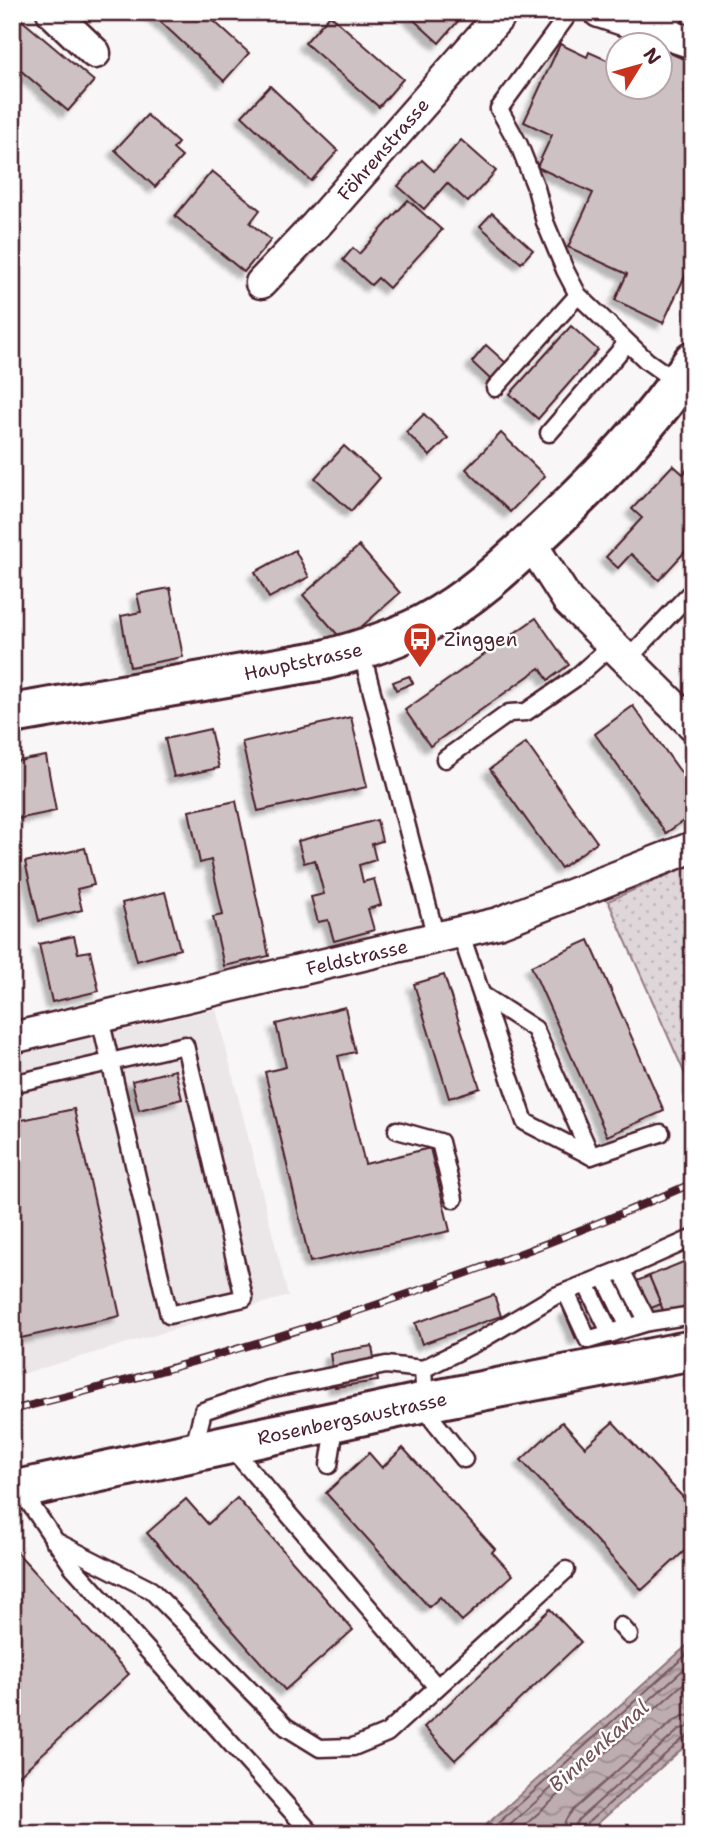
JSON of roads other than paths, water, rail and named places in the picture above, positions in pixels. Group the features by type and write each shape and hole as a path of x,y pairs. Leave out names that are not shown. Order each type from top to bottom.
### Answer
{"main road":[{"name":"Hauptstrasse","path":"12,714 324,660 361,650 423,625 476,591 588,488 648,422 686,372"},
{"name":"Rosenbergsaustrasse","path":"16,1490 336,1421 424,1385 693,1343"}],"street":[{"path":"52,12 95,53"},
{"name":"Föhrenstrasse","path":"261,283 316,225 503,12"},
{"path":"599,12 671,23 693,43"},
{"path":"531,542 568,601 693,725"},
{"name":"Feldstrasse","path":"12,1038 354,968 448,935 498,923 693,847"}],"lane":[{"path":"570,12 499,109 519,145 536,188 545,222 578,295 647,361 686,372"},
{"path":"495,388 578,295"},
{"path":"549,433 627,343"},
{"path":"445,759 509,713 526,712 574,679 619,654 693,590"},
{"path":"361,650 448,935 482,995 525,1122 591,1156 661,1133"},
{"path":"482,995 535,1030 591,1156"},
{"path":"12,1084 110,1063 185,1045 244,1298 169,1315 110,1063 100,1018"},
{"path":"397,1130 440,1142 454,1199"},
{"path":"424,1385 481,1340 553,1297 693,1238"},
{"path":"621,1270 648,1322 693,1343"},
{"path":"604,1276 629,1328"},
{"path":"586,1284 611,1334"},
{"path":"566,1292 588,1340 648,1322"},
{"path":"437,1687 210,1447 203,1411 269,1389 386,1365 424,1385 438,1428 464,1459"},
{"path":"329,1465 336,1421"},
{"path":"16,1490 73,1567 312,1834"},
{"path":"53,1540 151,1590 286,1727 320,1748 353,1746 387,1733 566,1570"}],"water":[{"name":"Binnenkanal","path":"693,1640 693,1739 586,1834 476,1834"}],"railway":[{"path":"12,1410 185,1364 357,1311 527,1251 693,1183"}],"place":[{"name":"Zinggen","path":"420,669"}]}
